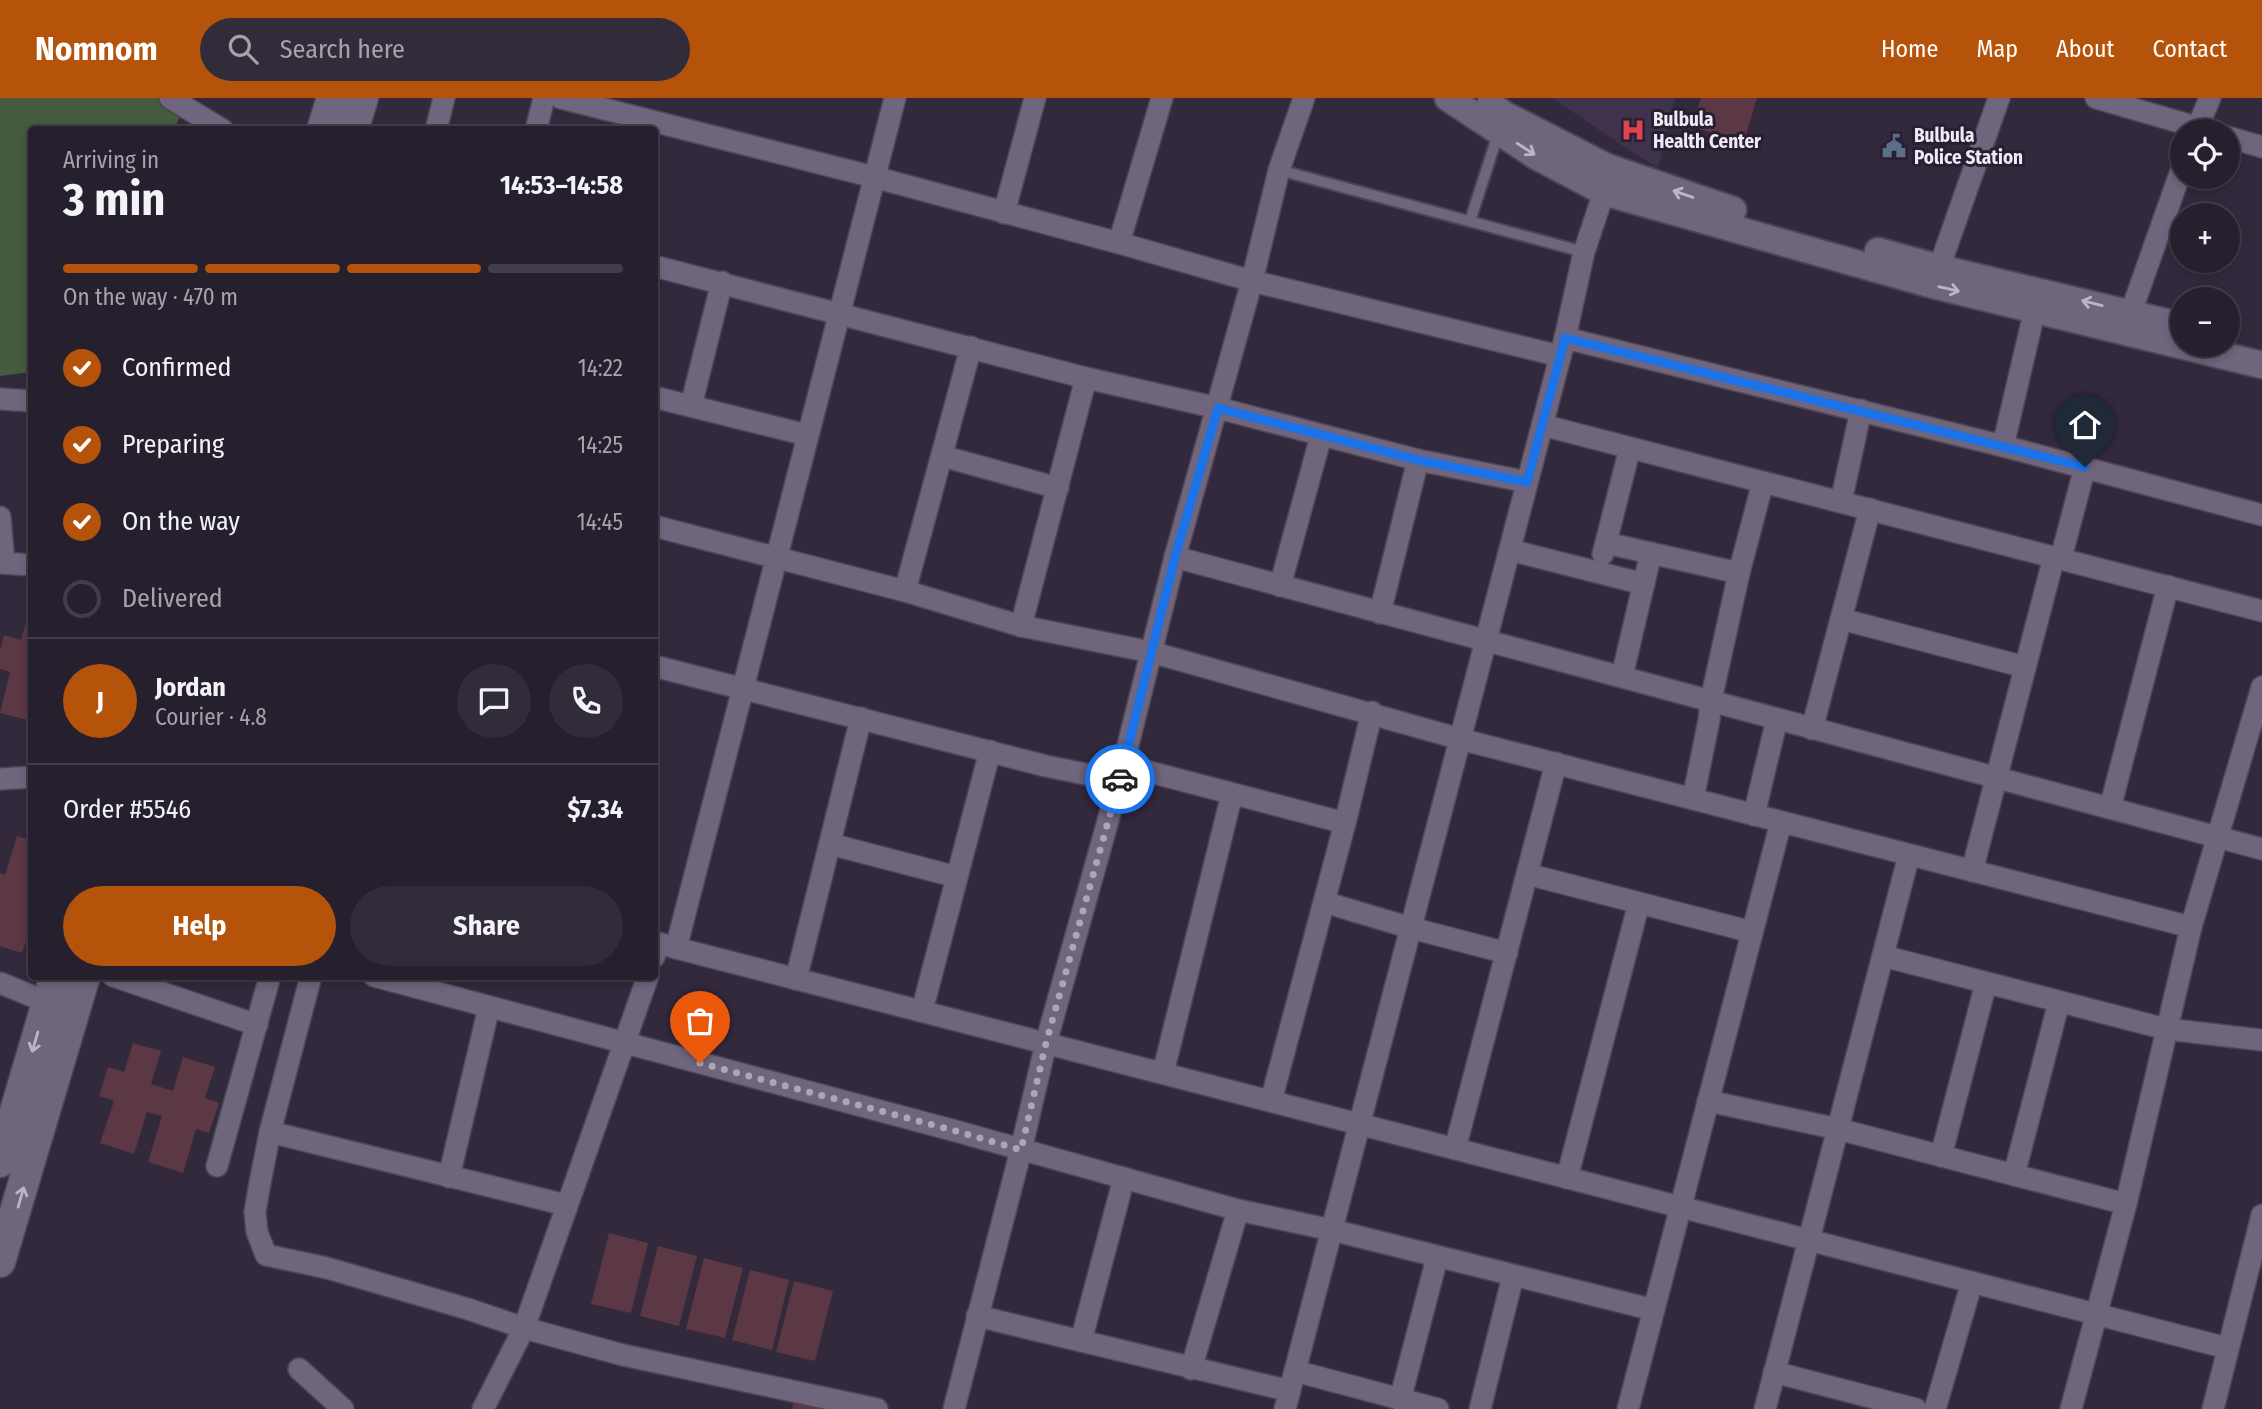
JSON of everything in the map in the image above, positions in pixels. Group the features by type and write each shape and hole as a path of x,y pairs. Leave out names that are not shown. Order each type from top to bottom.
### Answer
{"main road":[{"path":"323,126 332,98"},
{"path":"354,126 363,98"},
{"path":"0,1262 84,980"},
{"path":"0,1162 7,1117 51,989"}],"street":[{"path":"170,98 216,126"},
{"path":"437,126 444,98"},
{"path":"537,126 544,98"},
{"path":"561,98 874,177 1252,281 1861,410 2262,515"},
{"path":"895,98 744,689 661,947 922,1011 2227,1348"},
{"path":"1004,213 1035,98"},
{"path":"1119,243 1162,98"},
{"path":"954,1409 1046,1043 1121,773 1175,557 1218,408 1279,170 1304,98"},
{"path":"1448,98 1536,156 1604,192 1933,285 2262,365"},
{"path":"1481,98 1505,115 1607,167 1720,207 1939,268 2170,323"},
{"path":"1939,268 2000,98"},
{"path":"2096,98 2170,121"},
{"path":"2204,119 2210,98"},
{"path":"2240,141 2262,147"},
{"path":"2131,312 2175,189"},
{"path":"1290,1390 1510,550 1584,252 1604,192"},
{"path":"658,267 1086,378 1218,408 1418,460 1527,482"},
{"path":"691,406 722,282"},
{"path":"2003,446 2035,309"},
{"path":"2240,341 2262,347"},
{"path":"905,591 971,347"},
{"path":"1021,626 1086,378"},
{"path":"658,398 807,435"},
{"path":"0,399 28,401"},
{"path":"1841,502 1861,410"},
{"path":"1542,425 2262,611"},
{"path":"1280,586 1321,436"},
{"path":"1598,572 1630,447"},
{"path":"942,456 1058,488"},
{"path":"1380,613 1418,460"},
{"path":"1972,871 2025,667 2085,467"},
{"path":"1693,799 1711,700 1739,573 1763,482"},
{"path":"1812,729 1870,509"},
{"path":"0,517 2,563 28,565"},
{"path":"658,527 905,591 1021,626 1151,652 1460,739 2191,928"},
{"path":"1606,543 1739,573"},
{"path":"1510,550 1644,584"},
{"path":"1622,677 1651,553"},
{"path":"1175,557 2262,849"},
{"path":"2110,808 2168,586"},
{"path":"1841,619 2025,667"},
{"path":"658,667 990,751 1232,794 1345,823"},
{"path":"2071,1409 2126,1204 2191,928 2262,687"},
{"path":"1271,1101 1345,823 1371,712"},
{"path":"796,979 861,719"},
{"path":"1754,815 1777,719"},
{"path":"922,1011 990,751"},
{"path":"1455,1149 1556,763"},
{"path":"0,779 28,778"},
{"path":"1163,1073 1232,794"},
{"path":"1628,1409 1781,822"},
{"path":"830,844 957,877"},
{"path":"1765,1409 1909,855"},
{"path":"1527,874 1752,932"},
{"path":"1324,902 1507,953"},
{"path":"1567,1178 1639,903"},
{"path":"1883,956 2166,1029 2262,1040"},
{"path":"125,980 257,1025"},
{"path":"217,1166 270,980"},
{"path":"310,980 270,1132 256,1212 257,1233 266,1255 327,1268 623,1356 877,1409"},
{"path":"389,980 1238,1209 1654,1310"},
{"path":"482,1409 524,1328 647,980"},
{"path":"1941,1156 1986,983"},
{"path":"0,984 51,989"},
{"path":"2014,1175 2059,1002"},
{"path":"450,1177 489,1007"},
{"path":"1709,1101 1838,1129 2126,1204"},
{"path":"270,1132 566,1205"},
{"path":"1081,1341 1124,1178"},
{"path":"1191,1369 1238,1209"},
{"path":"2213,1409 2227,1348 2254,1275 2262,1215"},
{"path":"1400,1400 1437,1258"},
{"path":"1480,1409 1513,1276"},
{"path":"1935,1409 1972,1282"},
{"path":"976,1316 1191,1369 1290,1390 1400,1400 1438,1409"},
{"path":"299,1369 343,1409"},
{"path":"1774,1372 1916,1409"}],"lane":[{"path":"1470,221 1499,131"},
{"path":"1279,170 1584,252"}],"shaded area":[{"name":"Bulbula Health Center","path":"1552,98 1675,98 1658,168 1629,150"}],"green space":[{"path":"0,98 189,98 175,126 28,126 28,372 0,376"}],"building":[{"path":"1701,98 1757,98 1745,138 1738,136 1737,141 1699,129 1700,125 1693,123"},
{"path":"28,614 28,720 0,713 10,672 0,669 0,651 4,635 21,640"},
{"path":"17,836 28,840 28,936 22,953 0,946 0,873 5,875"},
{"path":"133,1043 161,1051 151,1084 173,1091 183,1057 215,1067 205,1098 219,1103 209,1133 196,1129 183,1173 148,1162 162,1116 147,1112 134,1154 100,1143 114,1101 99,1096 108,1067 124,1072"},
{"path":"609,1233 648,1243 631,1313 591,1304"},
{"path":"658,1246 697,1256 679,1326 640,1316"},
{"path":"704,1258 743,1268 725,1338 686,1329"},
{"path":"750,1270 789,1280 772,1350 732,1340"},
{"path":"794,1281 833,1291 815,1361 776,1352"},
{"path":"795,1397 824,1403 822,1409 792,1409"}],"way so far":[{"path":"700,1063 1021,1150 1046,1043 1120,779"}],"place":[{"name":"Bulbula Health Center","path":"1633,130"},
{"name":"Bulbula Police Station","path":"1894,146"}],"route":[{"path":"1120,779 1175,557 1218,408 1418,460 1527,482 1565,338 2085,467"}]}
